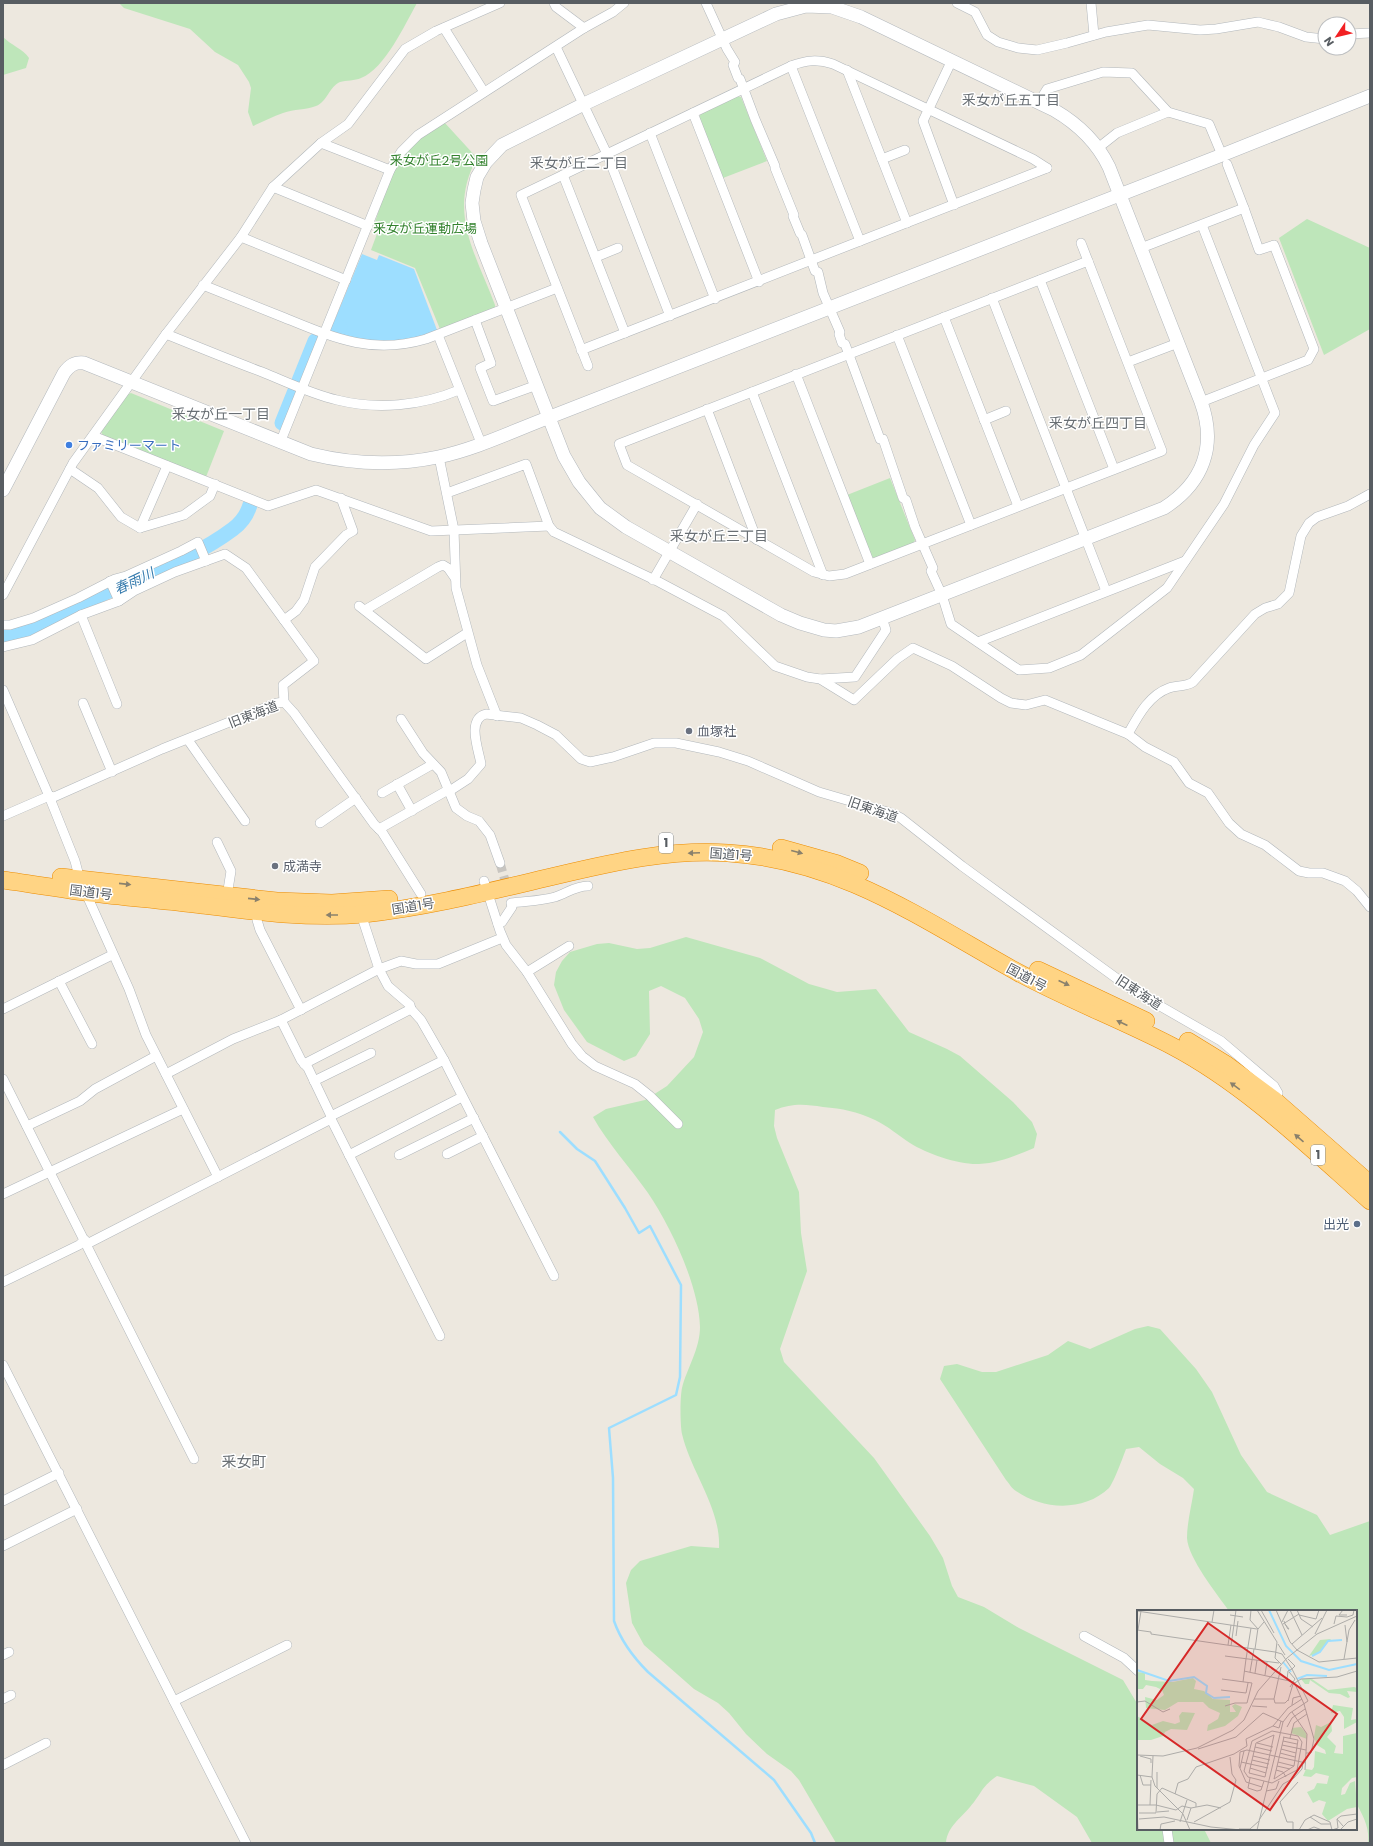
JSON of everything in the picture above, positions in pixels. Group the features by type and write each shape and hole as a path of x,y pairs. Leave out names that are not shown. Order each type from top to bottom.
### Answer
{"highway":[{"name":"国道1号","path":"3,880 227,896 359,908 428,904 486,886 615,850 680,842 719,841 757,844 786,849 838,864 884,884 1030,966 1188,1042 1227,1065 1269,1105 1350,1175 1370,1201"},
{"name":"国道1号","path":"3,869 84,886 258,912 310,915 359,908 421,894 486,886"},
{"name":"国道1号","path":"1350,1175 1370,1184"}],"street":[{"path":"3,594 70,469 166,334 240,237 273,187 321,143 348,124 402,52 444,28 500,3"},
{"path":"554,3 556,7 584,28"},
{"path":"280,443 298,387 324,334 390,170 401,152 418,135 584,28 613,12 624,3"},
{"path":"706,3 735,62 733,66 744,89 812,261 818,272 821,286 840,332 839,334 842,344 845,344 922,544 933,568 931,571 942,595 951,624 1019,670 1049,668 1081,655 1166,588 1228,499 1254,445 1275,413 1202,225"},
{"path":"957,3 974,12 987,35 998,42 1018,48 1037,50 1094,35 1148,25 1200,30 1258,22 1317,38"},
{"path":"1091,3 1094,35"},
{"path":"806,6 822,6 851,12 952,60 1039,102 1069,119 1084,131 1098,148 1109,167 1120,194 1201,402 1207,422 1208,440 1201,467 1190,485 1174,501 1164,508 859,627 836,631 824,630 800,623 781,615 626,528 600,508 579,482 568,464 474,221 472,203 477,177 486,162 502,145 584,104 786,10 806,6"},
{"path":"444,28 484,92"},
{"path":"1357,34 1370,33"},
{"path":"556,47 607,154 670,316"},
{"path":"582,350 1047,168 1033,159 833,64 817,60 803,61 791,66 521,195 588,366"},
{"path":"952,60 927,109 923,121 954,204"},
{"path":"791,66 860,241"},
{"path":"847,70 907,223"},
{"path":"1039,102 1047,89 1104,72 1132,73 1168,112 1209,124 1244,208 1259,250 1274,245 1314,349 1308,360 1201,402"},
{"path":"3,490 60,380 69,366 84,364 280,443 316,455 356,462 396,462 439,457 482,443 550,417 1120,194 1224,159 1370,96"},
{"path":"1098,148 1117,132 1168,112"},
{"path":"693,113 759,282"},
{"path":"650,133 715,299"},
{"path":"321,143 390,170"},
{"path":"882,159 905,150"},
{"path":"563,175 626,333"},
{"path":"273,187 368,226"},
{"path":"1141,248 1244,208"},
{"path":"240,237 346,280"},
{"path":"1081,243 1162,451 845,574 822,575 757,540 627,465 619,444 1088,261"},
{"path":"596,257 618,248"},
{"path":"1040,280 1114,469"},
{"path":"202,285 324,334 349,342 379,346 415,343 557,288"},
{"path":"992,298 1106,591"},
{"path":"944,317 1018,506"},
{"path":"475,320 491,363 480,368 493,401 537,385"},
{"path":"166,334 337,401 378,405 401,405 426,401 459,390"},
{"path":"438,335 459,390 482,443"},
{"path":"897,335 971,525"},
{"path":"1128,362 1178,343"},
{"path":"796,374 870,564"},
{"path":"752,392 822,575"},
{"path":"707,409 757,540"},
{"path":"984,420 1006,411"},
{"path":"93,436 268,506 316,490 431,531 549,526"},
{"path":"439,457 454,530 456,588 467,633 477,665 497,716"},
{"path":"447,493 526,464 549,526 554,532 723,616 775,666 807,677 820,679 855,677 886,630 882,618"},
{"path":"140,528 167,466"},
{"path":"70,469 98,488 121,517 140,528 184,515 210,496 215,484"},
{"path":"1128,734 1139,714 1157,694 1171,687 1188,685 1193,682 1255,614 1261,609 1278,604 1285,599 1291,588 1301,536 1309,522 1317,517 1348,506 1370,494"},
{"path":"284,620 296,611 304,600 315,567 353,531 341,498"},
{"path":"653,580 697,504"},
{"path":"3,625 10,625 33,618 198,542 205,559"},
{"path":"3,647 32,640 81,615 205,559 225,554 246,568 314,661 283,685 284,702"},
{"path":"978,642 1185,561"},
{"path":"455,578 448,568 443,565 438,566 362,608 426,659 467,633"},
{"path":"111,583 118,599"},
{"path":"81,615 117,704"},
{"path":"820,679 854,700 897,659 913,648 952,666 1011,703 1026,704 1045,700 1128,734 1145,747 1174,762 1189,783 1208,792 1229,823 1241,834 1265,845 1299,871 1309,874 1323,873 1345,881 1358,891 1370,907"},
{"path":"3,690 6,704 49,796 93,910 156,1056 218,1177"},
{"name":"旧東海道","path":"3,816 49,796 54,797 162,749 188,740 277,703 284,702 294,713 379,829 468,779 482,764 475,736 476,721 481,715 486,714 521,718 556,735 581,759 590,762 613,757 654,743 676,743 718,752 748,761 820,792 891,813 901,818 962,866 1134,991 1220,1042 1274,1086 1278,1093 1269,1105"},
{"path":"83,703 112,772"},
{"path":"402,719 422,753 441,772 456,808 482,824 492,839 500,863"},
{"path":"188,740 245,822"},
{"path":"382,793 433,764"},
{"path":"397,784 412,811"},
{"path":"320,823 356,798"},
{"path":"379,829 421,894"},
{"path":"217,842 231,871 227,896"},
{"path":"486,886 502,938 527,972 553,1016 582,1056 595,1066 635,1084 650,1096 678,1124"},
{"path":"498,924 502,922 512,907 510,899 539,900 556,896 581,886 588,886"},
{"path":"359,908 379,969 388,986 410,1005 411,1009 421,1020 444,1060 554,1276"},
{"path":"258,912 257,920 260,930 301,1010"},
{"path":"166,1074 233,1039 301,1010 379,969 401,961 416,964 438,964 502,938"},
{"path":"527,972 569,946"},
{"path":"3,1009 112,954"},
{"path":"59,981 92,1044"},
{"path":"304,1064 411,1009"},
{"path":"280,1020 304,1064 308,1068 349,1155 440,1336"},
{"path":"314,1081 371,1053"},
{"path":"27,1126 80,1101 96,1089 156,1056"},
{"path":"3,1282 218,1177 331,1117 444,1060"},
{"path":"3,1079 194,1459"},
{"path":"349,1155 462,1097"},
{"path":"3,1194 183,1109"},
{"path":"399,1155 474,1118"},
{"path":"447,1154 482,1136"},
{"path":"3,1365 246,1843"},
{"path":"3,1501 59,1473"},
{"path":"3,1546 77,1509"},
{"path":"1084,1636 1124,1658 1137,1670"},
{"path":"174,1701 287,1645"},
{"path":"3,1765 46,1743"},
{"path":"1167,1830 1169,1843"}],"green space":[{"path":"119,3 417,3 394,45 370,73 359,79 336,84 323,101 316,106 283,113 253,126 248,112 251,88 249,82 238,65 215,52 190,29 124,8"},
{"path":"3,37 24,52 29,58 26,68 3,75"},
{"path":"737,96 741,97 767,161 723,178 699,118 701,113"},
{"name":"釆女が丘運動広場","path":"444,122 477,158 468,178 464,197 465,215 473,250 495,308 440,329 415,268 371,250 378,231 373,228 394,169 407,149 426,133"},
{"path":"1307,219 1370,248 1370,329 1324,355 1279,238"},
{"path":"131,393 224,431 206,477 103,435 101,432 126,395"},
{"path":"890,478 915,540 913,544 876,559 871,556 847,495"},
{"path":"686,937 760,958 809,984 837,992 876,989 909,1032 960,1056 1013,1102 1032,1122 1037,1134 1034,1148 1001,1160 971,1164 953,1161 925,1151 910,1143 880,1122 855,1112 804,1105 787,1106 775,1110 774,1126 777,1138 799,1192 801,1233 807,1271 780,1349 784,1362 874,1458 930,1536 943,1558 952,1586 958,1597 984,1607 1019,1628 1123,1680 1137,1703 1137,1830 1204,1830 1211,1843 1092,1843 1077,1817 1034,1786 997,1776 985,1787 970,1807 955,1823 949,1832 946,1843 836,1843 799,1780 791,1771 767,1754 746,1734 729,1713 718,1703 694,1689 644,1645 632,1623 626,1583 631,1570 640,1561 691,1546 719,1548 718,1533 711,1504 686,1448 681,1429 682,1388 696,1351 700,1327 695,1294 682,1257 666,1223 648,1193 605,1137 593,1117 606,1109 645,1100 667,1086 694,1057 703,1032 699,1019 685,998 661,986 649,991 650,1034 636,1056 624,1061 587,1042 564,1010 554,985 556,972 562,961 570,952 597,944 609,943 637,949 650,948"},
{"path":"1148,1326 1160,1329 1196,1369 1212,1392 1241,1455 1267,1492 1317,1515 1330,1535 1370,1521 1370,1843 1368,1843 1368,1833 1365,1822 1357,1805 1357,1610 1228,1610 1204,1576 1192,1555 1187,1538 1187,1532 1194,1489 1183,1478 1160,1464 1139,1447 1126,1449 1111,1485 1099,1496 1076,1505 1063,1506 1038,1502 1015,1490 1006,1480 940,1379 944,1366 957,1364 982,1372 996,1372 1048,1355 1068,1341 1090,1349 1135,1329"}],"water":[{"path":"362,254 377,260 379,255 414,269 437,330 411,338 387,341 375,341 336,334 337,328 333,324"}],"waterway":[{"name":"春雨川","path":"334,330 340,327"},
{"name":"春雨川","path":"282,423 315,341 318,339"},
{"name":"春雨川","path":"3,635 26,630 51,620 113,589 201,550 236,527 249,509 250,505"},
{"path":"560,1132 577,1149 595,1161 639,1233 650,1226 681,1285 680,1377 676,1395 609,1428 613,1478 614,1621 628,1648 637,1661 648,1672 774,1780 811,1833 815,1843"}],"tunnel":[{"path":"500,863 508,891"}],"place":[{"name":"ファミリーマート","path":"69,445"},
{"name":"血塚社","path":"689,731"},
{"name":"成満寺","path":"275,866"},
{"name":"出光","path":"1357,1224"}],"district":[{"name":"釆女が丘五丁目","path":"1011,100"},
{"name":"釆女が丘二丁目","path":"579,163"},
{"name":"釆女が丘一丁目","path":"221,414"},
{"name":"釆女が丘四丁目","path":"1098,423"},
{"name":"釆女が丘三丁目","path":"719,536"},
{"name":"釆女町","path":"244,1462"}],"park label":[{"name":"釆女が丘2号公園","path":"439,160"}]}
